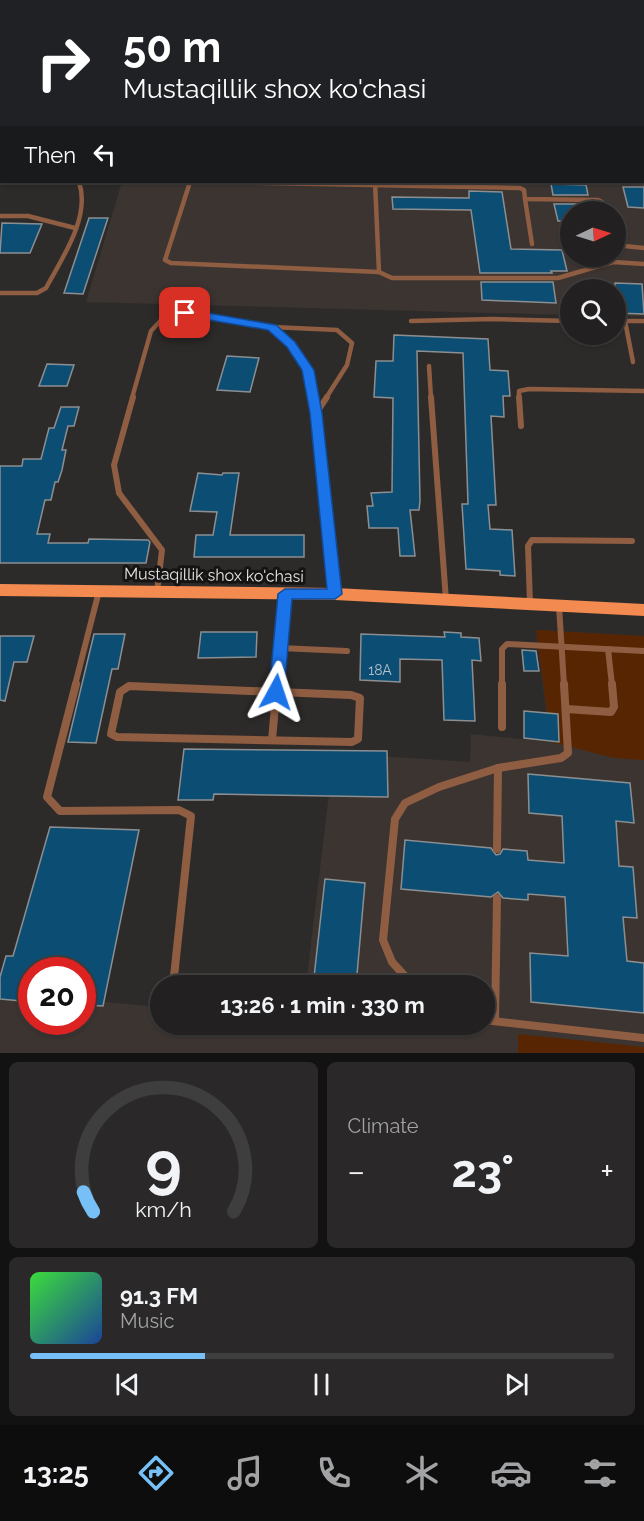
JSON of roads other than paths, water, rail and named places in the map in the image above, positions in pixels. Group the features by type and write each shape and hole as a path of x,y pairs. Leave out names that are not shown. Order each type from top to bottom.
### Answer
{"main road":[{"name":"Mustaqillik shox ko'chasi","path":"0,590 335,594 644,610"}],"lane":[{"path":"0,293 37,293 46,288 83,206 83,190 80,183"},
{"path":"190,183 165,260 171,263 379,272 392,278 558,279 613,262 644,264"},
{"path":"296,183 520,188 524,190 532,244"},
{"path":"375,184 379,272"},
{"path":"525,199 600,201"},
{"path":"0,216 28,216 75,228"},
{"path":"626,246 644,248"},
{"path":"157,592 162,550 119,493 114,465 150,331 164,317 185,313 272,327 337,330 352,343 347,365 316,413"},
{"path":"411,321 492,319 560,321"},
{"path":"626,321 644,321"},
{"path":"626,326 633,362"},
{"path":"272,327 291,344 308,370 316,413 335,594"},
{"path":"429,366 446,600"},
{"path":"521,426 519,392 529,389 644,391"},
{"path":"530,604 528,546 532,540 632,542"},
{"path":"99,591 47,797 60,811 179,810 191,816 174,975"},
{"path":"272,740 285,594"},
{"path":"404,975 393,962 383,940 395,819 405,803 439,787 498,768 561,758 568,753 559,605"},
{"path":"502,727 502,649 507,644 644,651"},
{"path":"280,648 347,651"},
{"path":"566,709 611,712 614,707 608,649"},
{"path":"129,686 276,692 351,695 360,698 358,739 352,742 117,737 111,734 120,692 129,686"},
{"path":"497,849 498,768"},
{"path":"497,898 495,1021 644,1038"}]}
